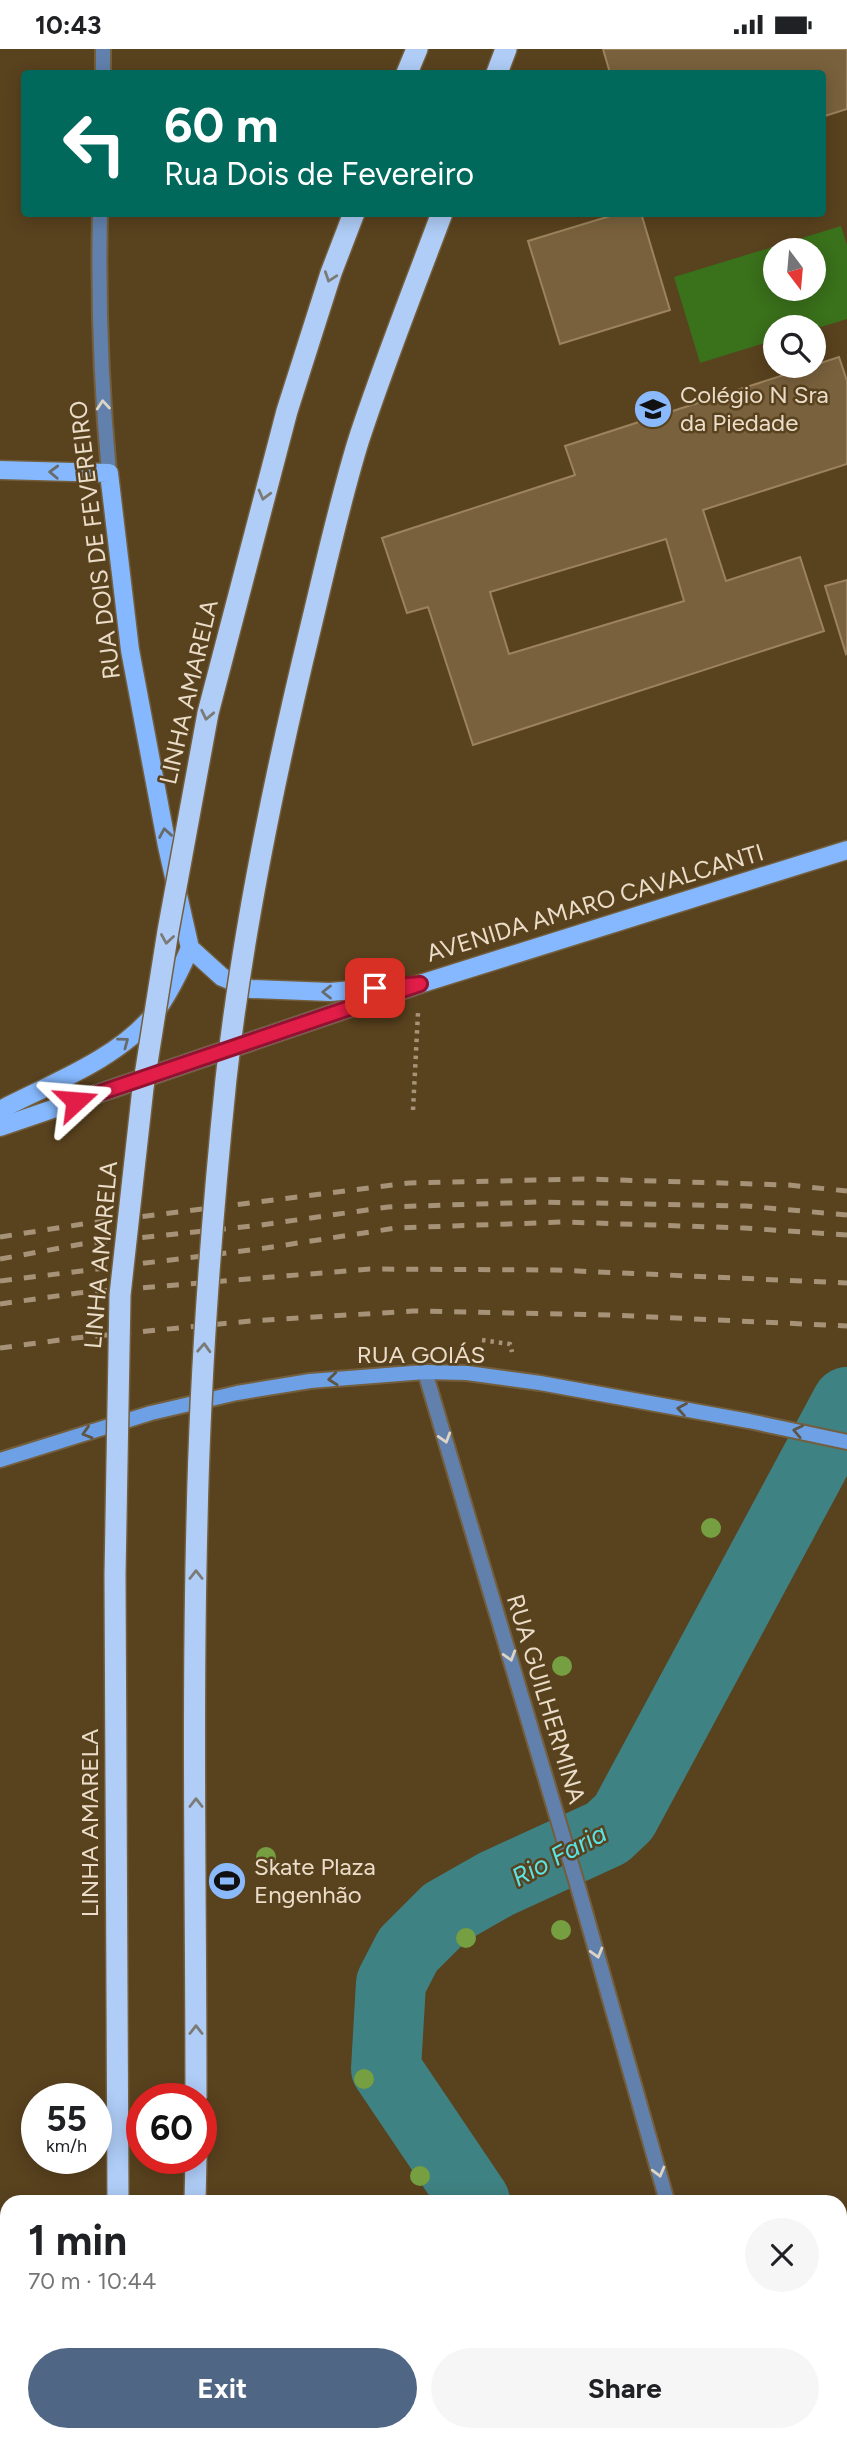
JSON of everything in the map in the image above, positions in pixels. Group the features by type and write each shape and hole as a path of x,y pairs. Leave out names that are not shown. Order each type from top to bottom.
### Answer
{"highway":[{"path":"408,70 417,49"},
{"path":"497,70 506,49"},
{"name":"LINHA AMARELA","path":"118,2195 115,1575 120,1295 143,1088 168,931 208,713 287,411 331,273 352,217"},
{"path":"196,2083 197,1521 204,1343 227,1077 243,957 293,697 358,442 440,217"},
{"path":"195,2195 196,2174"}],"main road":[{"path":"0,470 108,473"},
{"name":"RUA DOIS DE FEVEREIRO","path":"108,473 130,650 167,846 190,948"},
{"name":"AVENIDA AMARO CAVALCANTI","path":"0,1127 420,984 847,850"},
{"path":"0,1110 111,1052 133,1036 160,1005 190,948 222,977 251,989 330,992 420,984"},
{"name":"RUA GOIÁS","path":"0,1459 151,1413 237,1393 310,1381 425,1373 467,1373 540,1383 749,1421 847,1442"}],"street":[{"path":"103,49 103,70"},
{"name":"RUA DOIS DE FEVEREIRO","path":"100,217 101,381 108,473"},
{"name":"RUA GUILHERMINA","path":"425,1373 578,1887 665,2195"}],"path":[{"path":"412,1110 420,984"}],"green space":[{"path":"841,226 847,245 847,319 826,325 826,315 763,315 763,344 700,363 674,277 763,250 763,301 826,301 826,238 802,238"}],"building":[{"path":"603,49 847,49 847,109 826,116 826,70 609,70"},
{"path":"607,217 642,217 670,310 560,344 528,241"},
{"path":"839,357 847,381 847,464 703,510 726,581 800,557 824,631 473,745 428,607 407,613 382,538 575,475 565,446 774,378 826,378 826,361","holes":["666,539 684,601 509,654 490,592"]},
{"path":"847,580 847,653 846,654 825,586"}],"waterway":[{"name":"Rio Faria","path":"471,2195 386,2069 391,1983 408,1950 445,1913 496,1884 607,1833 624,1817 847,1402"}],"railway":[{"path":"0,1237 409,1183 584,1179 789,1185 847,1191"},
{"path":"0,1259 82,1244 261,1225 388,1207 539,1202 746,1206 847,1215"},
{"path":"0,1281 259,1249 396,1228 563,1222 744,1228 847,1235"},
{"path":"0,1304 78,1293 370,1269 555,1270 847,1283"},
{"path":"0,1348 251,1321 413,1311 610,1315 847,1326"}],"place":[{"name":"Colégio N Sra da Piedade","path":"653,409"},
{"name":"Skate Plaza Engenhão","path":"227,1881"}],"route":[{"path":"76,1101 420,984 375,988"}]}
